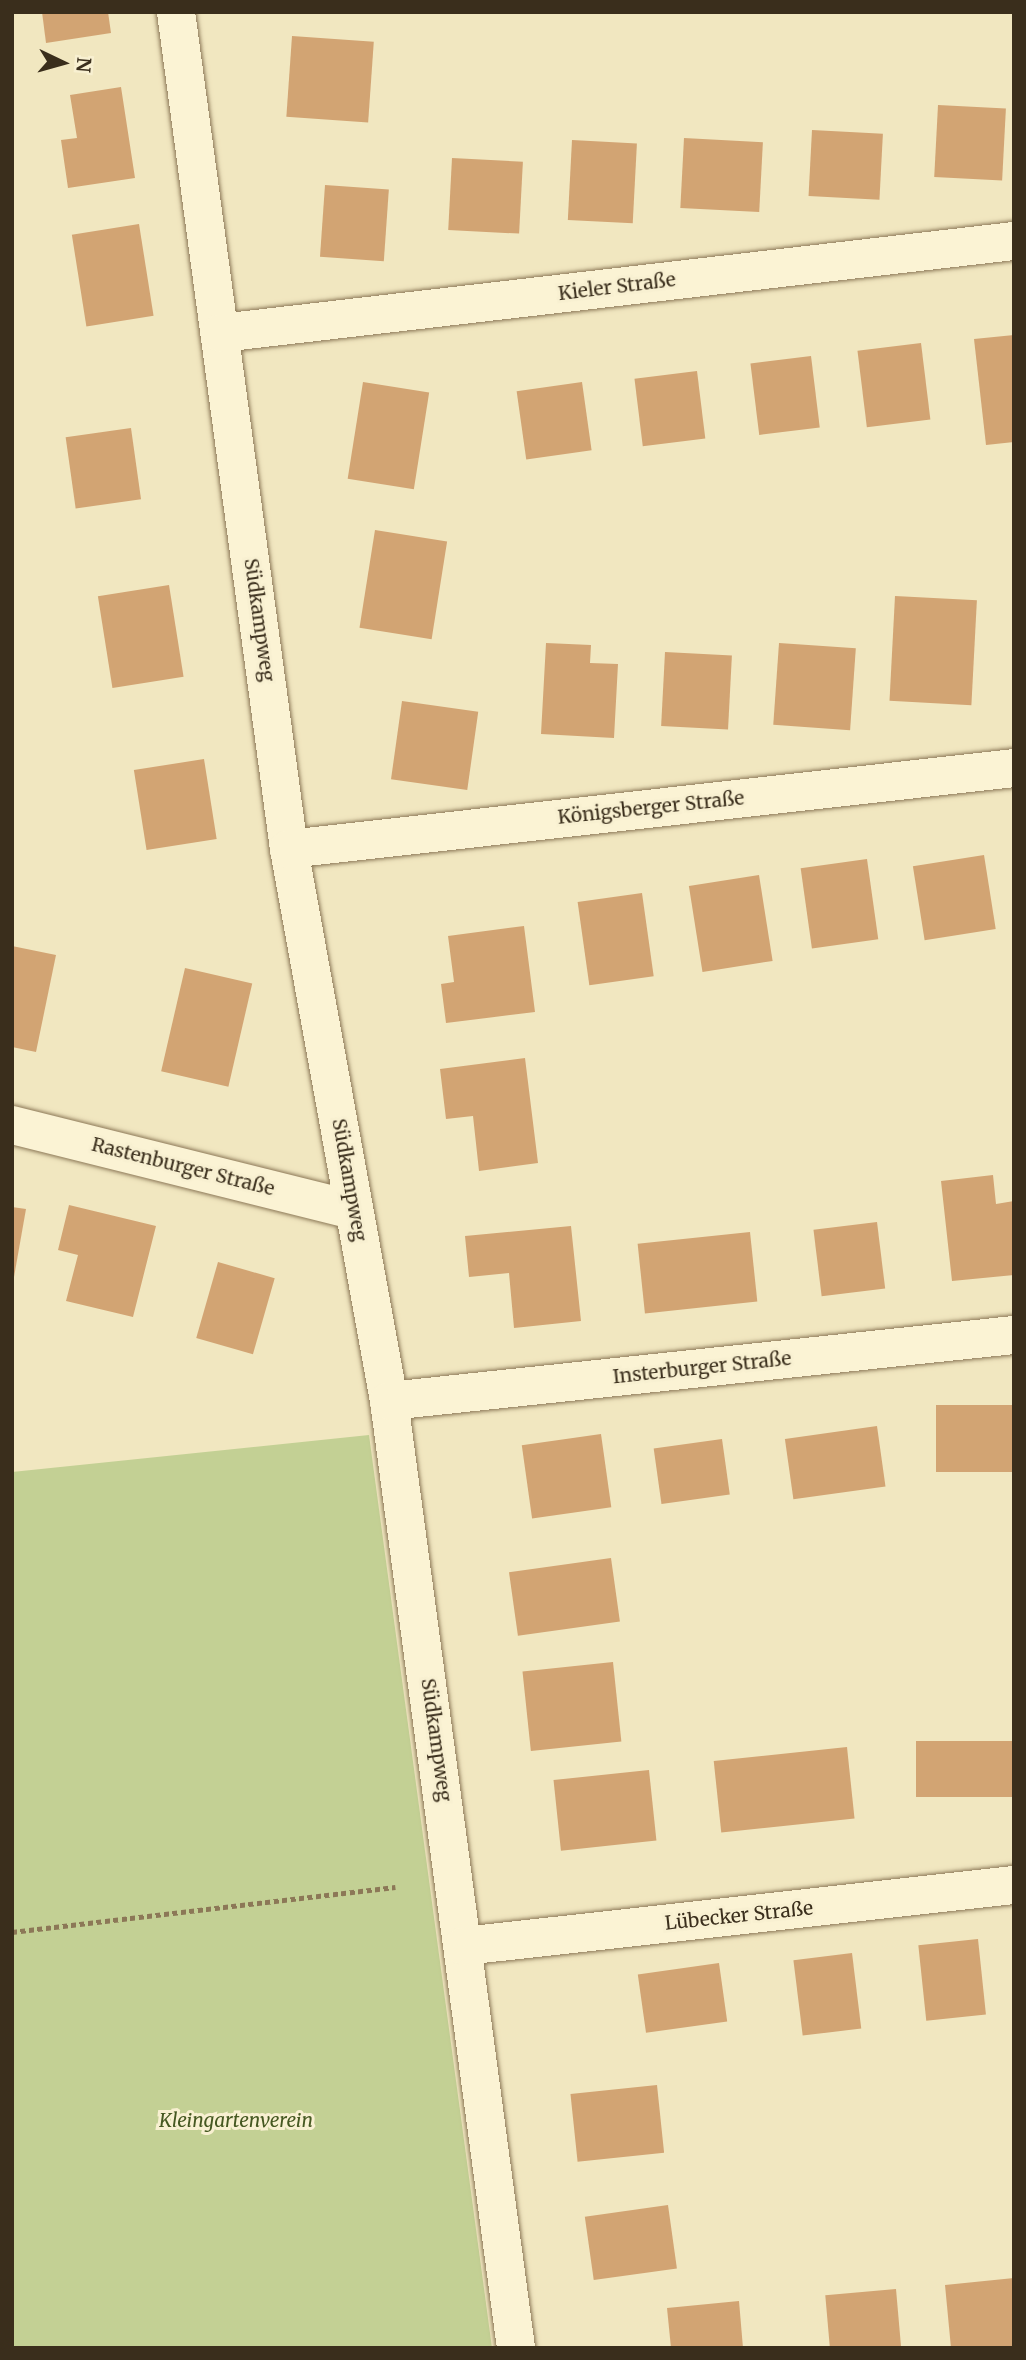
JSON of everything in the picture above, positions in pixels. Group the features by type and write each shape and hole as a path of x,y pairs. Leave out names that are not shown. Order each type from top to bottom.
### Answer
{"street":[{"name":"Südkampweg","path":"176,12 289,849 389,1401 516,2348"},
{"name":"Kieler Straße","path":"221,333 1014,241"},
{"name":"Königsberger Straße","path":"289,849 1014,768"},
{"name":"Rastenburger Straße","path":"12,1125 354,1209"},
{"name":"Insterburger Straße","path":"389,1401 1014,1335"},
{"name":"Lübecker Straße","path":"464,1947 1014,1885"}],"path":[{"path":"12,1931 395,1887"}],"green space":[{"name":"Kleingartenverein","path":"369,1435 492,2348 12,2348 12,1472"}],"building":[{"path":"42,12 108,12 111,33 46,43"},
{"path":"292,36 374,42 368,123 286,117"},
{"path":"121,87 135,178 68,188 61,140 77,138 70,95"},
{"path":"938,105 1006,109 1002,180 934,177"},
{"path":"812,130 883,134 879,200 809,196"},
{"path":"684,138 763,142 759,212 680,208"},
{"path":"572,140 637,143 633,223 568,220"},
{"path":"452,158 523,162 519,234 448,230"},
{"path":"325,185 389,189 384,261 320,257"},
{"path":"139,224 154,316 86,326 72,235"},
{"path":"1014,335 1014,442 986,445 974,339"},
{"path":"921,343 930,419 867,427 857,351"},
{"path":"811,356 820,427 759,435 750,363"},
{"path":"697,371 705,438 643,446 634,379"},
{"path":"363,382 429,392 414,489 348,479"},
{"path":"582,382 592,450 526,460 517,391"},
{"path":"131,428 141,499 76,508 66,437"},
{"path":"375,530 447,541 432,639 360,628"},
{"path":"169,585 184,677 112,688 98,596"},
{"path":"895,596 977,600 971,705 890,701"},
{"path":"546,643 591,645 590,663 618,664 614,738 541,734"},
{"path":"779,643 856,648 850,730 773,725"},
{"path":"665,652 732,656 728,729 661,726"},
{"path":"402,701 478,712 467,790 391,779"},
{"path":"204,759 217,839 147,850 134,770"},
{"path":"984,855 996,929 925,940 913,866"},
{"path":"867,859 878,939 812,949 801,868"},
{"path":"759,875 773,961 702,972 689,886"},
{"path":"642,893 654,976 589,985 578,902"},
{"path":"524,926 535,1012 446,1023 441,984 454,982 448,936"},
{"path":"12,946 56,955 36,1052 12,1047"},
{"path":"185,968 252,984 228,1087 161,1071"},
{"path":"525,1058 538,1163 479,1171 473,1116 446,1119 440,1069"},
{"path":"993,1175 996,1204 1014,1201 1014,1275 952,1281 941,1181"},
{"path":"69,1205 156,1226 133,1317 66,1301 78,1255 58,1250"},
{"path":"12,1207 26,1209 14,1277 12,1277"},
{"path":"877,1222 885,1289 822,1296 813,1230"},
{"path":"571,1226 581,1321 514,1328 509,1273 469,1277 465,1236"},
{"path":"750,1232 757,1302 645,1313 638,1244"},
{"path":"218,1262 275,1278 253,1354 196,1338"},
{"path":"936,1405 1014,1405 1014,1472 936,1472"},
{"path":"877,1426 885,1486 793,1499 785,1439"},
{"path":"601,1434 611,1507 532,1518 522,1445"},
{"path":"722,1439 730,1494 661,1504 654,1449"},
{"path":"611,1558 620,1621 518,1636 509,1572"},
{"path":"613,1662 621,1742 531,1751 522,1672"},
{"path":"916,1741 1014,1741 1014,1797 916,1797"},
{"path":"847,1747 855,1819 721,1833 714,1761"},
{"path":"649,1770 656,1841 561,1851 554,1780"},
{"path":"978,1939 986,2015 926,2021 918,1945"},
{"path":"852,1953 861,2028 803,2036 793,1960"},
{"path":"719,1963 727,2021 646,2033 638,1974"},
{"path":"657,2085 664,2153 578,2162 570,2094"},
{"path":"668,2205 677,2268 594,2280 585,2217"},
{"path":"1014,2278 1014,2347 951,2348 945,2285"},
{"path":"896,2289 901,2348 830,2348 825,2295"},
{"path":"739,2301 743,2348 671,2348 667,2308"}]}
